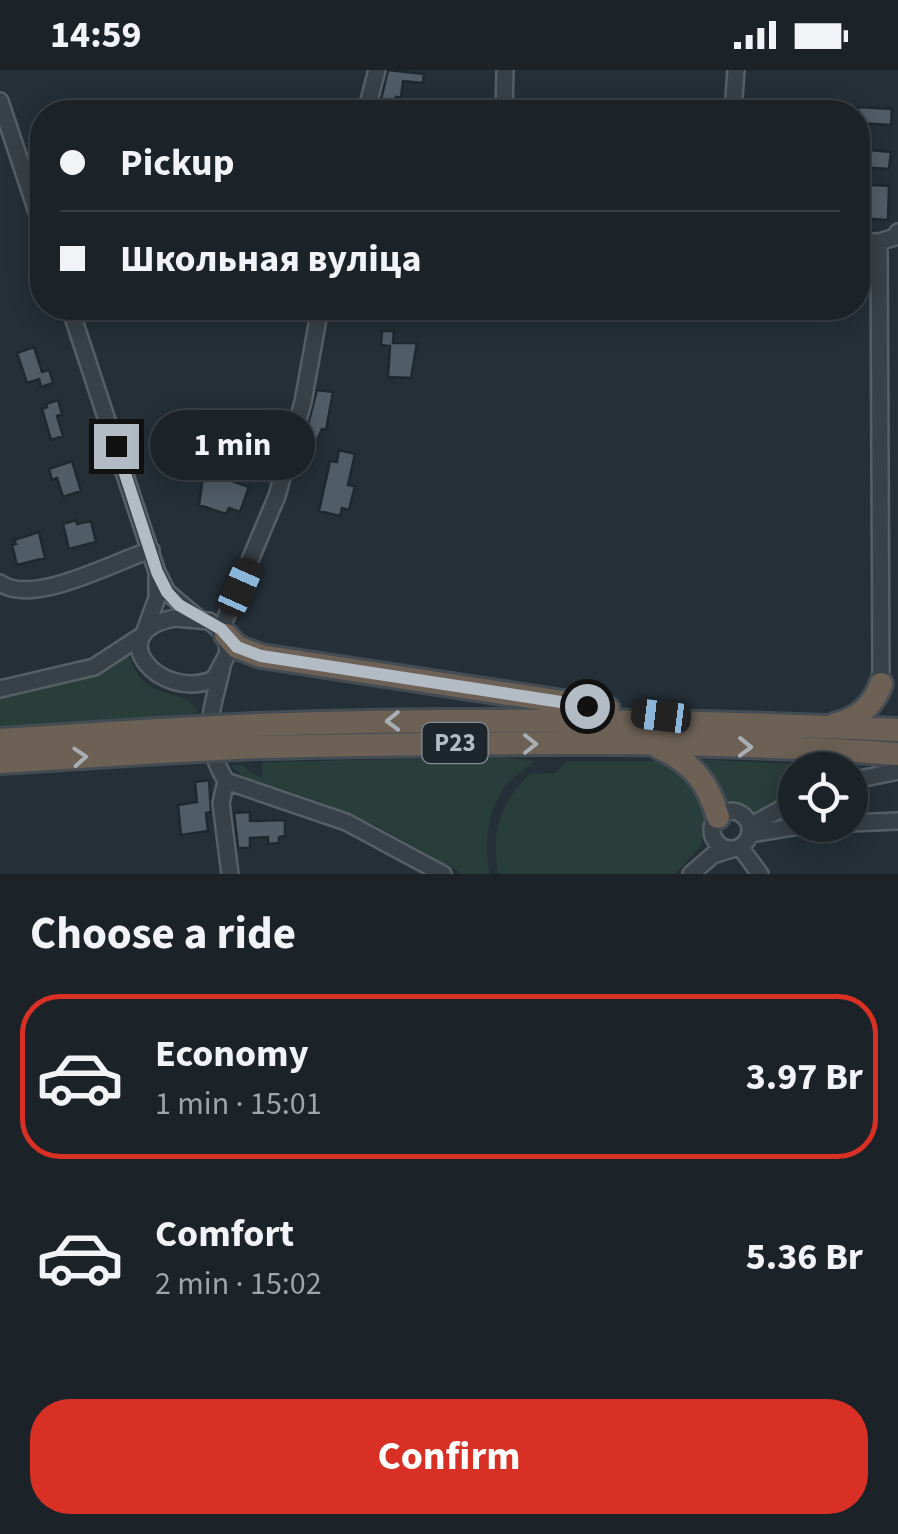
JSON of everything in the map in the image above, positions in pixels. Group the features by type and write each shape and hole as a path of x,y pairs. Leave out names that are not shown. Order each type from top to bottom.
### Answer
{"highway":[{"path":"223,632 237,647 261,656 700,721"},
{"path":"881,684 898,720"},
{"path":"822,727 850,720 870,706 881,684"},
{"name":"Р23","path":"0,740 158,741 479,719 700,721 898,730"},
{"name":"Р23","path":"257,736 898,754"},
{"name":"Р23","path":"0,762 158,741"},
{"path":"652,745 691,766 713,800 716,826"}],"street":[{"path":"369,100 378,70"},
{"path":"504,70 504,100"},
{"path":"734,100 736,70"},
{"path":"0,102 30,191"},
{"path":"870,242 895,237 898,232"},
{"path":"879,242 881,684"},
{"path":"879,289 898,288"},
{"path":"74,320 157,572 157,598 140,652 160,677 200,696 210,710"},
{"path":"230,874 221,803 226,781 213,753 210,710 228,654 223,632 277,496 303,402 318,320"},
{"path":"0,583 8,589 76,581 102,566 152,550"},
{"path":"157,572 167,592 198,618 223,632"},
{"path":"0,688 94,667 164,620 198,618"},
{"path":"173,681 204,683 222,667"},
{"path":"868,777 898,771"},
{"path":"226,781 346,822 443,874"},
{"path":"696,869 716,826 734,812 744,816 743,839 760,874"},
{"path":"696,869 778,813"},
{"path":"868,822 898,821"},
{"path":"716,826 720,846 778,831"}],"green space":[{"path":"128,655 147,684 188,701 198,713 0,731 0,695 105,669"},
{"path":"502,757 535,761 507,784 494,808 487,841 490,874 463,874 377,826 318,801 244,777 231,766 243,765 262,777 262,762"},
{"path":"693,759 778,763 778,801 754,813 735,804 722,805"},
{"path":"567,761 669,763 687,777 707,810 701,846 675,874 498,874 497,831 504,808 530,774 556,773"}],"building":[{"path":"388,70 424,74 423,83 403,81 401,98 381,100"},
{"path":"870,108 892,109 891,125 870,124"},
{"path":"870,150 891,152 889,169 870,168"},
{"path":"870,185 889,186 888,220 870,219"},
{"path":"382,331 394,331 393,343 417,343 411,378 388,377 390,346 381,345"},
{"path":"34,347 42,372 49,370 53,383 41,387 39,379 27,383 17,353"},
{"path":"317,390 333,392 326,430 322,429 318,438 312,466 298,462"},
{"path":"58,400 62,414 57,416 63,436 51,440 42,409"},
{"path":"234,424 244,425 243,430 272,433 267,465 245,461 246,455 240,454 243,439 233,438"},
{"path":"339,450 355,454 348,485 355,486 349,510 342,508 340,516 319,511 330,461 337,462"},
{"path":"72,461 81,491 63,497 57,478 52,480 49,469"},
{"path":"203,477 224,478 249,487 240,512 229,508 226,514 199,505"},
{"path":"76,520 77,524 91,521 96,542 69,549 63,524"},
{"path":"39,532 45,558 17,565 14,540"},
{"path":"209,780 208,831 181,835 178,805 197,802 195,782"},
{"path":"250,812 250,821 285,820 285,836 279,837 279,843 268,844 268,837 250,838 250,848 238,848 234,813"}],"route":[{"path":"116,446 167,592 179,605 221,629 237,647 261,656 587,706"}]}
